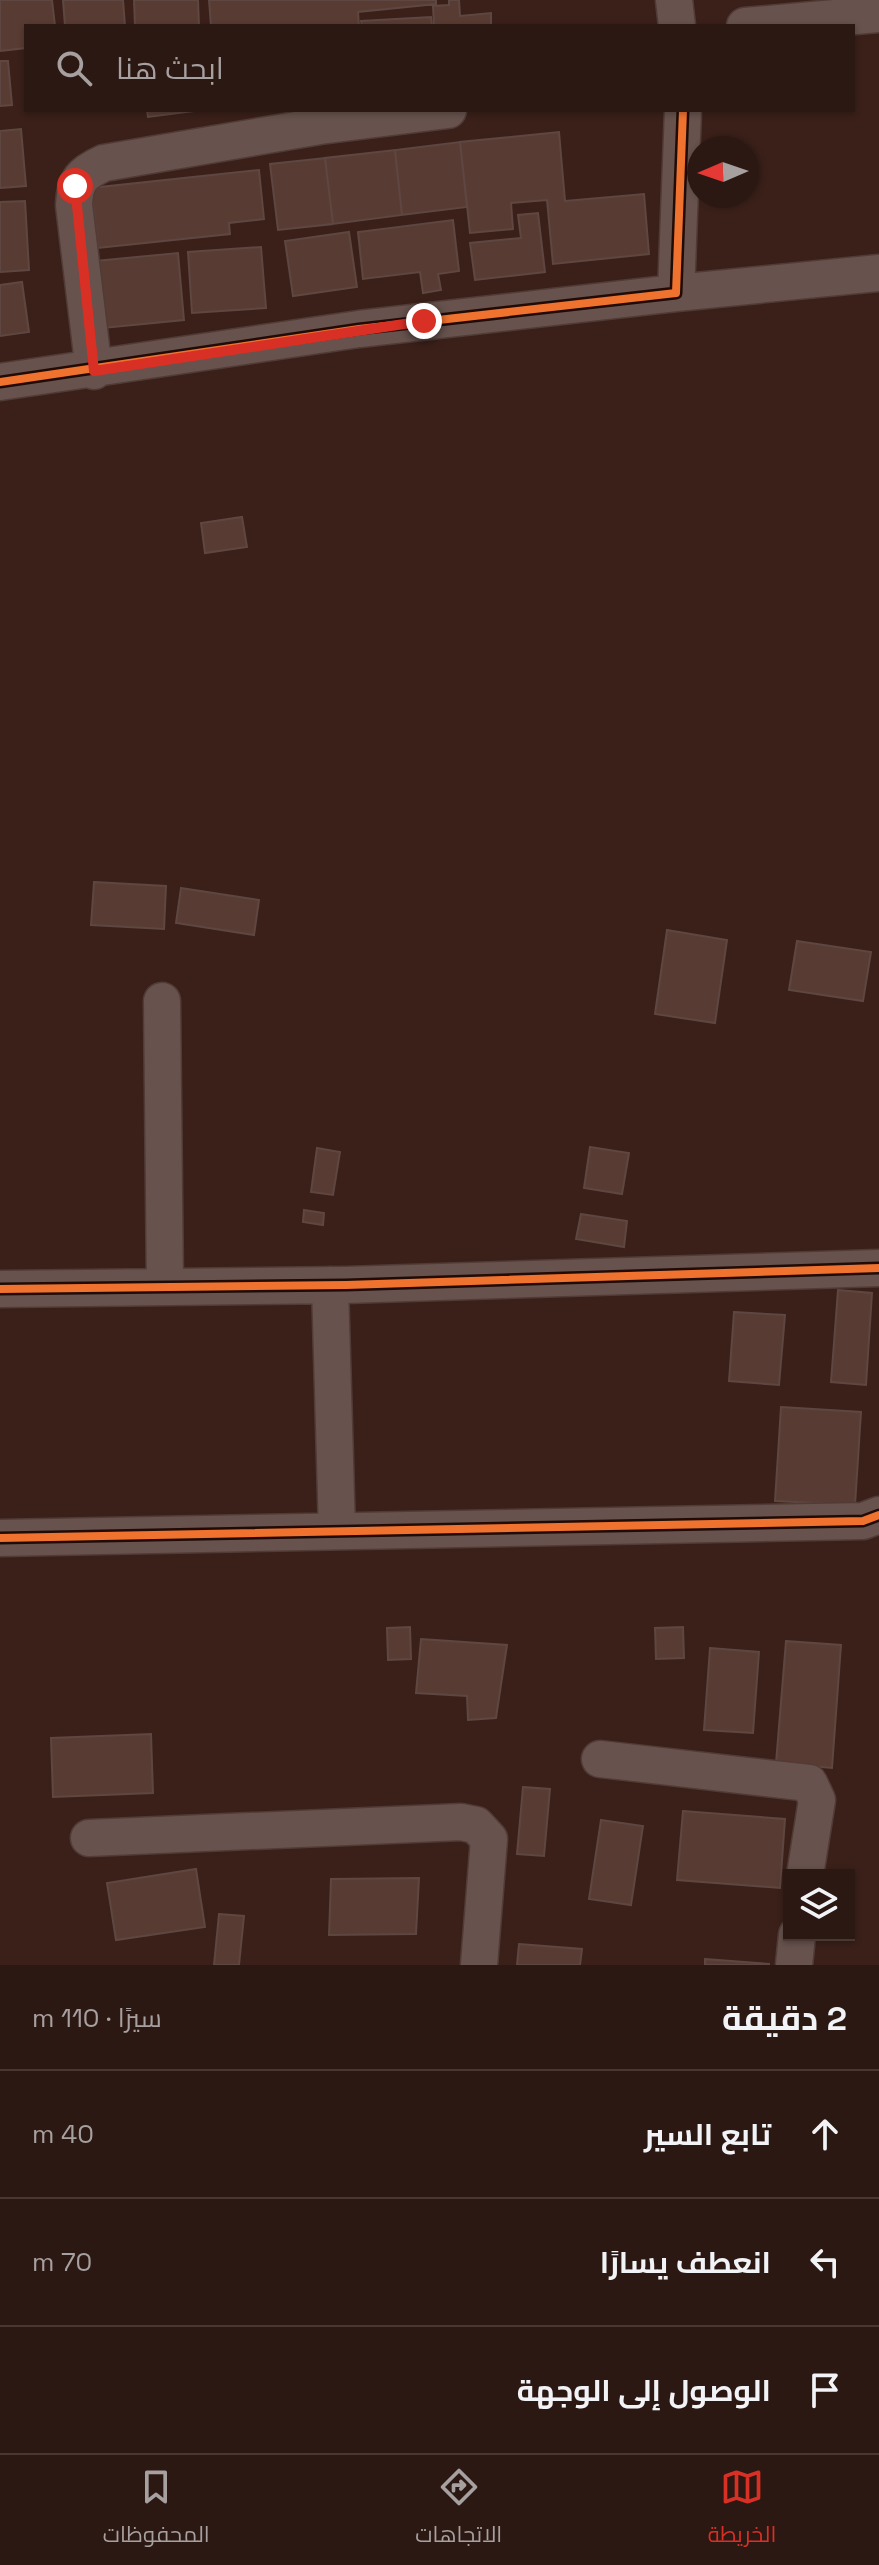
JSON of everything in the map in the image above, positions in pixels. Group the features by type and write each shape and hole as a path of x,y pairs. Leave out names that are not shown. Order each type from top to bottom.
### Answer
{"street":[{"path":"674,0 677,24"},
{"path":"767,24 879,14"},
{"path":"94,371 74,205 75,186 85,172 104,163 135,157 320,126 432,112"},
{"path":"676,293 683,112"},
{"path":"0,382 94,371 359,329 879,273"},
{"path":"162,1001 165,1287"},
{"path":"0,1289 330,1285 879,1268"},
{"path":"330,1285 337,1531"},
{"path":"0,1538 863,1521 879,1515"},
{"path":"600,1759 809,1783 817,1800 806,1869"},
{"path":"89,1838 461,1822 476,1825 489,1839 490,1858 479,1965"},
{"path":"794,1965 796,1941"}],"building":[{"path":"0,0 52,0 55,24 24,24 24,48 0,51"},
{"path":"63,0 123,0 125,24 65,24"},
{"path":"134,0 198,0 199,24 135,24"},
{"path":"209,0 436,0 436,4 358,12 359,24 211,24"},
{"path":"449,0 459,0 460,16 491,13 491,24 434,24 433,6 449,5"},
{"path":"431,17 432,24 362,24 361,21"},
{"path":"0,61 8,61 12,105 0,106"},
{"path":"147,112 187,112 148,117"},
{"path":"21,129 26,186 0,188 0,131"},
{"path":"559,132 565,201 644,194 649,254 553,264 547,200 511,203 513,229 470,233 460,142"},
{"path":"460,142 467,207 402,215 395,150"},
{"path":"395,150 402,215 333,224 325,158"},
{"path":"325,158 333,224 278,230 270,164"},
{"path":"259,170 264,219 229,223 230,234 98,248 91,188"},
{"path":"25,201 29,270 0,272 0,202"},
{"path":"538,213 545,272 475,280 470,243 521,238 518,215"},
{"path":"453,220 459,271 438,274 441,290 423,293 420,272 363,279 358,232"},
{"path":"349,232 357,287 293,296 285,241"},
{"path":"261,247 266,308 192,313 188,252"},
{"path":"178,253 184,320 103,328 96,261"},
{"path":"22,282 29,332 0,336 0,285"},
{"path":"242,517 247,547 205,553 201,523"},
{"path":"94,882 166,886 164,929 91,925"},
{"path":"181,888 259,900 254,935 176,923"},
{"path":"667,930 727,940 715,1023 655,1014"},
{"path":"797,941 871,952 863,1001 789,990"},
{"path":"590,1147 629,1153 622,1194 584,1188"},
{"path":"317,1148 340,1152 333,1195 311,1192"},
{"path":"304,1210 324,1213 323,1225 303,1222"},
{"path":"581,1214 627,1221 624,1247 576,1239"},
{"path":"838,1290 872,1293 866,1385 831,1382"},
{"path":"734,1312 785,1315 779,1385 729,1381"},
{"path":"781,1407 861,1412 855,1505 775,1501"},
{"path":"410,1627 411,1659 388,1660 387,1628"},
{"path":"683,1627 684,1658 656,1659 655,1628"},
{"path":"421,1639 507,1645 496,1718 468,1720 467,1696 416,1693"},
{"path":"786,1641 841,1645 832,1768 776,1763"},
{"path":"710,1648 759,1652 753,1733 704,1730"},
{"path":"151,1734 153,1793 53,1797 51,1738"},
{"path":"523,1787 550,1789 544,1856 517,1854"},
{"path":"683,1811 785,1819 780,1888 677,1880"},
{"path":"601,1820 643,1826 631,1905 589,1899"},
{"path":"196,1869 205,1927 116,1940 107,1883"},
{"path":"419,1878 416,1934 329,1935 331,1879"},
{"path":"219,1914 244,1916 239,1965 214,1965"},
{"path":"519,1944 582,1949 580,1965 517,1965"},
{"path":"705,1959 769,1964 769,1965 705,1965"}],"cycle path":[{"path":"0,382 359,329 676,293 683,112"},
{"path":"0,1289 346,1285 879,1268"},
{"path":"0,1538 863,1521 879,1515"}],"route":[{"path":"75,186 74,205 94,371 424,321"}]}
